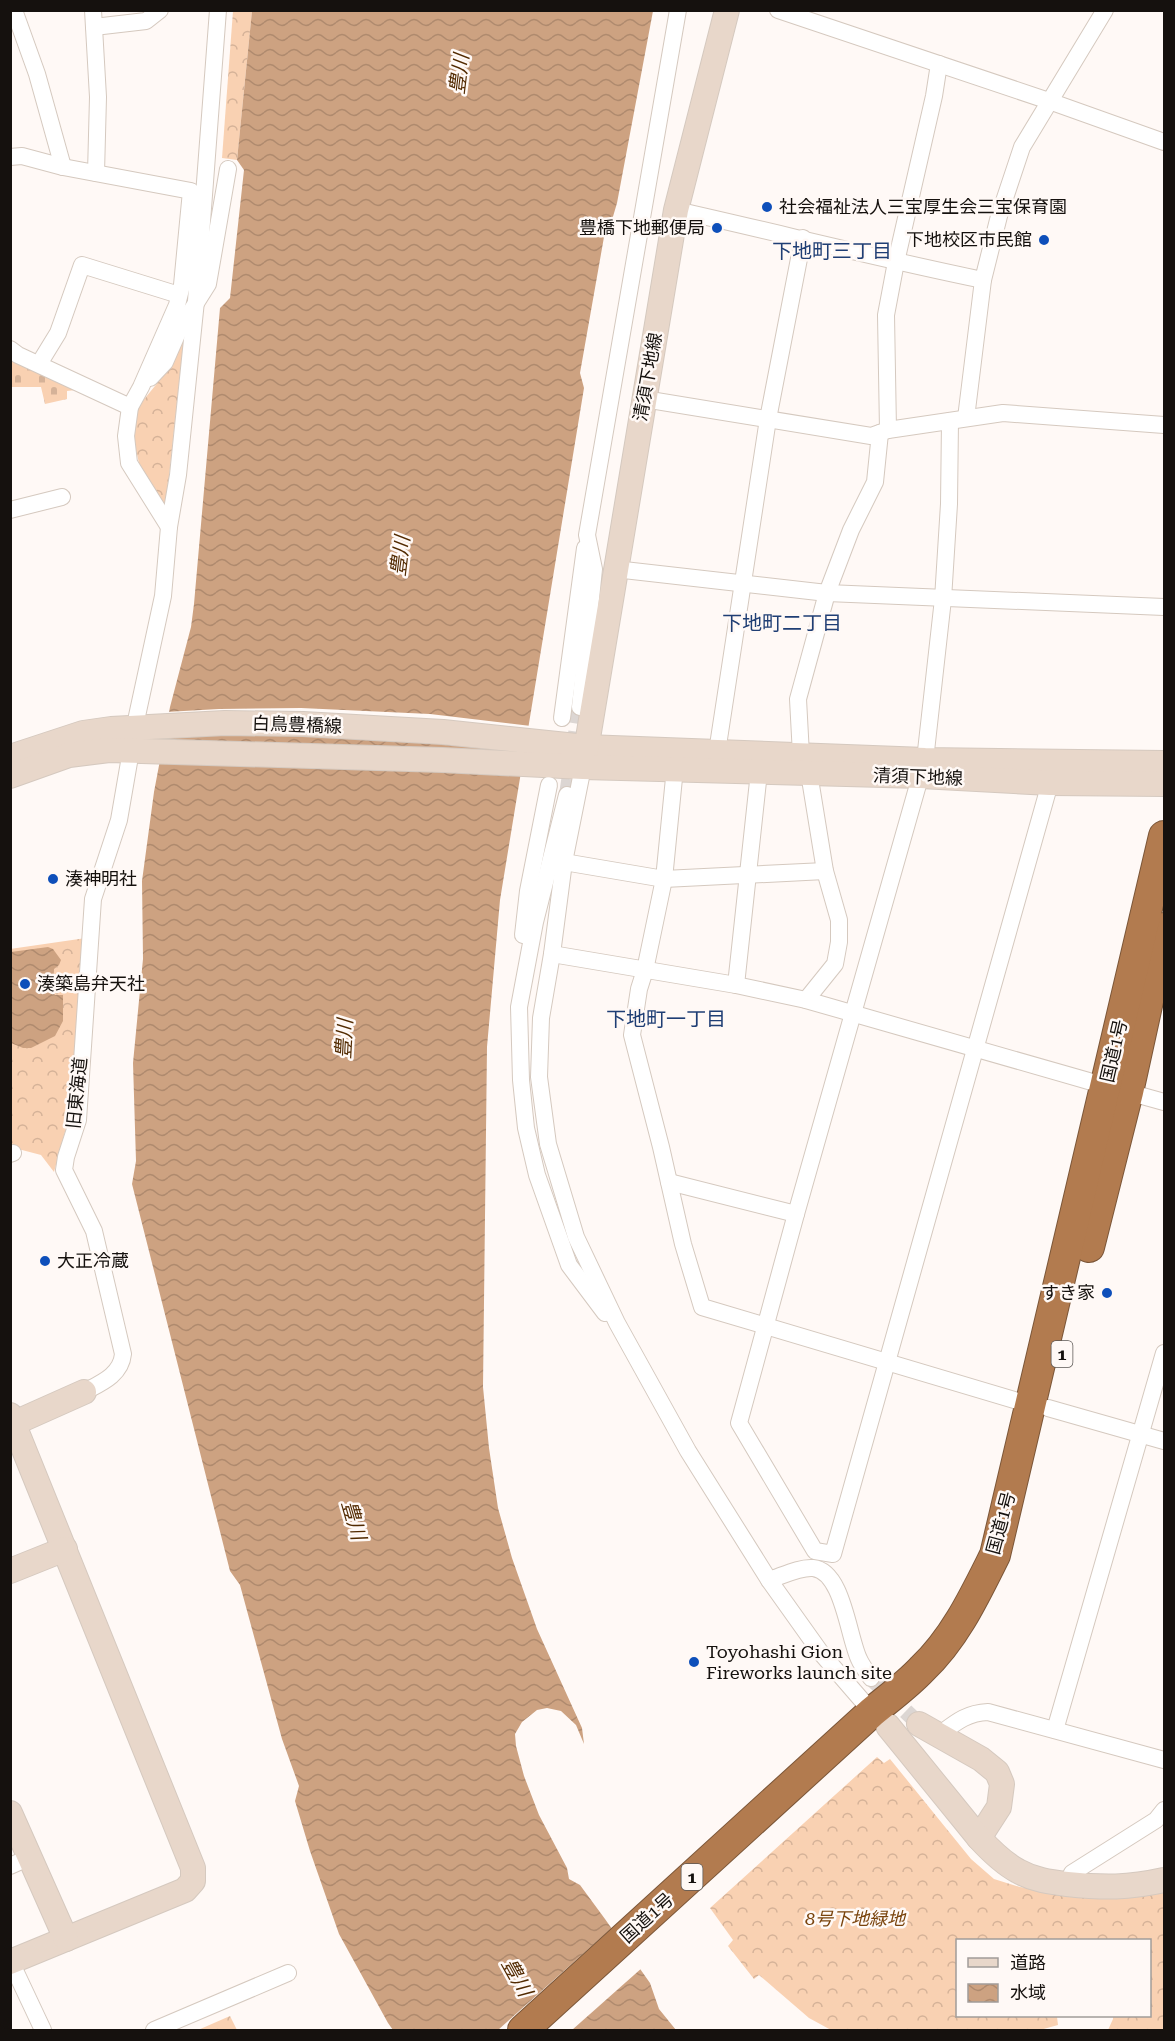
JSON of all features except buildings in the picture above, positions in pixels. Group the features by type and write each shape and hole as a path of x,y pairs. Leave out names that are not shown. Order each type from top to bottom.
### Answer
{"highway":[{"name":"国道1号","path":"1117,1089 1164,836"},
{"name":"国道1号","path":"549,2031 874,1724 954,1631 971,1603 995,1555 1040,1407 1117,1089 1164,928"},
{"name":"国道1号","path":"524,2031 874,1724"}],"main road":[{"name":"清須下地線","path":"585,757 676,210 727,10"},
{"name":"白鳥豊橋線","path":"10,757 83,733 137,739 548,764 585,757"},
{"name":"白鳥豊橋線","path":"10,776 69,755 109,750 137,739"},
{"name":"清須下地線","path":"585,757 717,752 805,764 923,768 1164,763"},
{"name":"清須下地線","path":"585,757 675,768 759,772 805,764"},
{"name":"清須下地線","path":"923,768 1050,783 1164,784"},
{"name":"旧東海道","path":"12,1421 84,1392"},
{"path":"11,1962 185,1890 192,1881 194,1868 12,1421"},
{"path":"10,1571 65,1549"},
{"path":"874,1724 995,1855 1017,1871 1034,1879 1116,1888 1164,1880"},
{"path":"929,1730 981,1759 997,1772 1002,1784 999,1807 979,1838"},
{"path":"10,1813 20,1862 66,1939"}],"street":[{"path":"14,10 37,74 63,167"},
{"path":"96,173 98,98 94,19 146,21 160,10"},
{"name":"旧東海道","path":"84,1392 118,1371 123,1354 94,1231 64,1170 78,1120 93,899 119,820 137,739 163,596 169,527 178,475 195,301 218,10"},
{"path":"562,718 587,535 678,10"},
{"path":"777,10 825,18 939,64 1164,142"},
{"path":"1050,783 833,1554 815,1551 739,1423 795,1214 923,768 943,599 949,504 958,420 983,280 999,216 1022,147 1105,10"},
{"path":"806,1000 835,964 839,942 839,920 825,871 805,764 798,699 827,593 851,530 875,482 884,431 886,315 939,64"},
{"path":"10,157 22,156 63,167 191,191 177,305 130,407 126,436 129,464 169,527"},
{"path":"141,387 165,362 179,330 195,301 208,284 228,169"},
{"path":"676,210 983,280"},
{"path":"717,752 768,419 803,238"},
{"path":"39,364 58,333 82,265 179,294"},
{"path":"10,349 130,407"},
{"path":"644,399 871,436 884,431 1003,413 1164,426"},
{"path":"10,510 62,497"},
{"path":"580,706 594,569 587,535"},
{"path":"615,569 827,593 1164,607"},
{"path":"585,757 564,862 542,1018 539,1077 548,1144 576,1237 616,1323 688,1451 769,1580 874,1724"},
{"path":"532,940 523,939 548,764"},
{"path":"675,768 664,879 639,989 632,1035 683,1244 702,1307 1040,1407 1164,1440"},
{"path":"736,986 759,772"},
{"path":"567,795 532,940 519,1007 520,1056 526,1128 537,1175 569,1265 600,1309 616,1323"},
{"path":"564,862 664,879 825,871"},
{"path":"552,954 645,969 806,1000 1164,1102"},
{"path":"669,1182 795,1214"},
{"path":"1055,1730 1164,1353"},
{"path":"769,1580 812,1568 822,1570 831,1578 859,1659 871,1678"},
{"path":"929,1730 974,1713 988,1713 1164,1760"},
{"path":"1067,1884 1072,1873 1156,1820 1164,1810"},
{"path":"11,1962 43,2031"},
{"path":"154,2031 288,1973"}],"green space":[{"path":"233,11 252,11 237,160 222,158"},
{"path":"184,338 166,505 162,505 139,463 133,438 137,408 168,370"},
{"path":"10,357 76,390 67,391 67,399 45,404 41,387 11,387"},
{"path":"86,938 71,1110 54,1172 41,1155 22,1150 11,1150 10,949"},
{"name":"8号下地緑地","path":"877,1757 884,1763 890,1759 971,1859 994,1879 1020,1887 1058,1893 1164,1888 1164,2030 1108,2030 1113,2017 1151,2017 1151,1939 956,1939 956,2017 1057,2017 1058,2025 1040,2030 831,2030 809,2018 759,1975 754,1979 728,1946 733,1940 710,1908"},
{"path":"230,2016 237,2030 198,2030"}],"water":[{"name":"豊川","path":"252,11 653,11 617,203 604,237 580,373 584,388 500,900 487,1047 483,1387 498,1508 512,1558 537,1629 582,1728 584,1744 576,1725 561,1711 547,1708 537,1710 522,1722 515,1734 524,1776 539,1815 567,1868 569,1879 580,1885 605,1919 650,1983 659,2009 676,2030 393,2030 388,2023 339,1934 310,1851 295,1801 299,1786 282,1739 240,1585 230,1571 132,1184 136,1161 133,1063 143,959 142,881 154,792 170,707 191,627 194,604 220,308 230,298 244,170 237,160"},
{"path":"48,947 53,949 61,960 54,969 53,993 63,995 63,1021 55,1036 31,1048 23,1048 11,1043 11,952"}],"pier":[{"path":"301,708 430,714 531,726 527,750 438,740 305,734 162,735 166,712"},
{"path":"614,1926 643,1967 572,2030 498,2030"}],"tunnel":[{"path":"567,795 580,707"},
{"path":"871,1678 919,1724"}],"place":[{"name":"社会福祉法人三宝厚生会三宝保育園","path":"767,207"},
{"name":"豊橋下地郵便局","path":"717,228"},
{"name":"下地校区市民館","path":"1044,240"},
{"name":"湊神明社","path":"53,879"},
{"name":"湊築島弁天社","path":"25,984"},
{"name":"大正冷蔵","path":"45,1261"},
{"name":"すき家","path":"1107,1293"},
{"name":"Toyohashi Gion Fireworks launch site","path":"694,1662"}],"district":[{"name":"下地町三丁目","path":"832,251"},
{"name":"下地町二丁目","path":"782,623"},
{"name":"下地町一丁目","path":"666,1019"}]}
